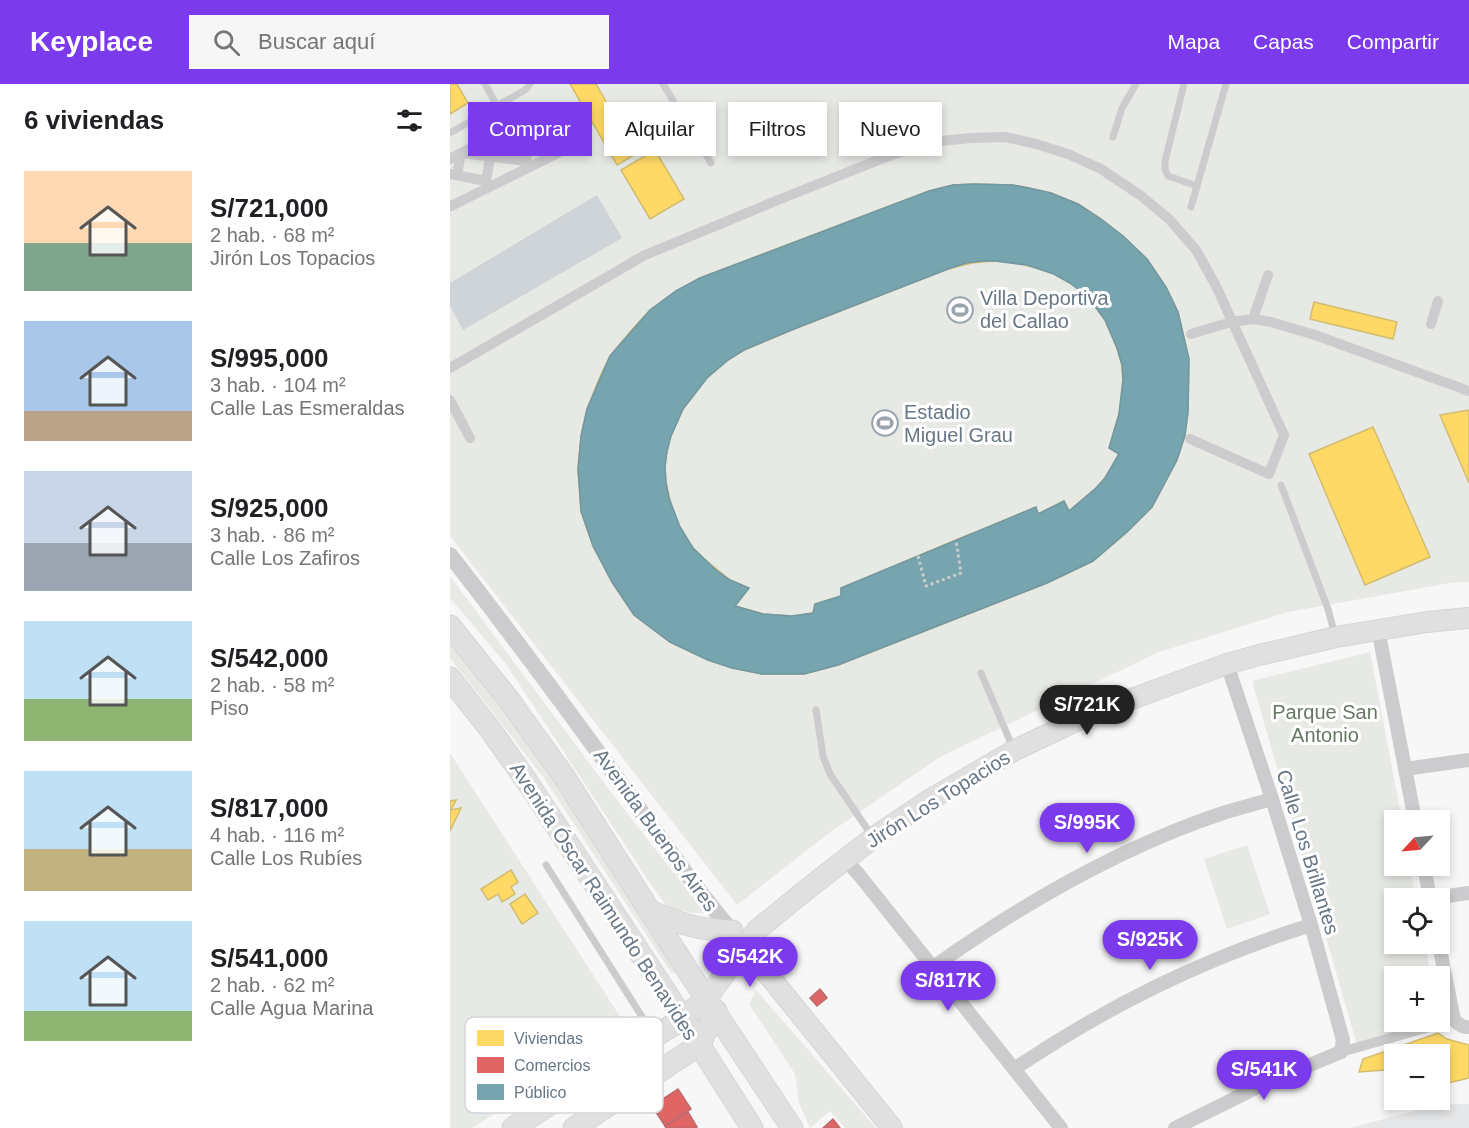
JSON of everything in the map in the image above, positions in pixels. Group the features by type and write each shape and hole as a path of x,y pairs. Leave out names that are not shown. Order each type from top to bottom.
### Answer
{"main road":[{"name":"Jirón Los Topacios","path":"711,1005 739,939 757,930 873,838 931,799 1015,750 1093,713 1227,664 1378,629 1469,618"},
{"name":"Avenida Óscar Raimundo Benavides","path":"450,626 509,700 563,775 792,1128"},
{"name":"Avenida Óscar Raimundo Benavides","path":"450,678 526,780 752,1128"},
{"path":"650,911 678,923 739,939"},
{"name":"Avenida Buenos Aires","path":"739,939 892,1128"},
{"path":"663,1031 711,1005"},
{"path":"663,1069 699,1045 711,1005"},
{"path":"513,1128 536,1113"},
{"path":"551,1113 561,1128"},
{"path":"575,1128 597,1113"}],"street":[{"path":"450,368 645,255 930,141 1005,137 1068,154 1101,169 1140,195 1169,219 1196,250 1216,286 1284,435 1269,474 1190,439"},
{"path":"450,159 468,149"},
{"path":"461,153 527,164"},
{"path":"461,153 454,174 488,184"},
{"path":"527,164 528,156"},
{"path":"450,205 527,164 548,156"},
{"path":"488,184 490,158"},
{"path":"1253,319 1268,275"},
{"path":"1431,324 1438,301"},
{"path":"1191,334 1232,322 1253,319 1271,322 1315,335 1469,391"},
{"path":"450,400 470,438"},
{"name":"Avenida Buenos Aires","path":"450,555 553,690 688,875 739,939"},
{"path":"1378,629 1413,810"},
{"name":"Calle Los Brillantes","path":"1227,664 1311,925 1343,1040 1341,1052"},
{"path":"1405,769 1469,760"},
{"path":"932,968 1010,915 1092,869 1178,830 1223,813 1272,799"},
{"path":"845,859 1061,1128"},
{"path":"1450,896 1469,893"},
{"path":"1014,1069 1082,1025 1154,987 1228,954 1311,925"},
{"path":"1175,1128 1266,1083 1341,1052 1463,1025 1442,954"}],"lane":[{"path":"486,84 495,102"},
{"path":"504,102 525,90 530,84"},
{"path":"663,84 711,163"},
{"path":"1113,136 1122,108 1136,84"},
{"path":"1184,84 1165,160 1165,169 1168,176 1197,186"},
{"path":"1191,207 1226,84"},
{"path":"450,134 468,123"},
{"path":"1281,485 1328,609 1336,637"},
{"path":"981,673 1015,750"},
{"path":"816,710 823,756 830,774 873,838"},
{"path":"546,865 642,1017"}],"path":[{"path":"918,556 926,586 961,573 956,540"}],"shaded area":[{"path":"597,195 622,238 463,330 450,306 450,283"},
{"path":"1450,1104 1469,1104 1469,1128 1350,1128 1418,1110 1450,1110"}],"green space":[{"name":"Villa Deportiva del Callao","path":"450,84 1469,84 1469,582 1450,583 1288,612 1159,652 940,757 829,833 737,905 450,536"},
{"path":"450,576 610,791 705,913 668,908 506,664 450,598"},
{"path":"450,643 544,765 678,971 672,974 544,778 450,658"},
{"name":"Parque San Antonio","path":"1370,652 1400,810 1384,810 1384,876 1412,876 1414,888 1384,888 1384,954 1427,954 1429,966 1384,966 1384,1032 1402,1032 1357,1045 1252,681"},
{"path":"450,753 620,1017 465,1017 465,1113 496,1113 472,1128 450,1128"},
{"path":"1247,845 1270,914 1227,929 1204,859"},
{"path":"756,990 876,1128 845,1128 830,1111 810,1128 799,1103 795,1074 749,1004"}],"building: Viviendas":[{"path":"450,84 457,84 468,103 450,114"},
{"path":"570,84 596,84 606,102 604,102 604,143 592,122 592,102 580,102"},
{"path":"612,156 633,156 617,165"},
{"path":"645,156 659,156 684,199 650,219 621,170"},
{"path":"953,185 1013,185 1029,188 1051,193 1078,204 1123,236 1147,259 1166,287 1178,312 1189,359 1188,412 1185,435 1177,460 1152,507 1105,478 1119,454 1109,448 1119,414 1123,380 1117,348 1105,320 1083,293 1054,274 1012,262 972,263"},
{"path":"953,185 972,263 948,269 794,329 744,350 728,360 676,291 700,278 929,191"},
{"path":"676,291 728,360 707,378 683,409 671,436 665,467 672,509 693,548 730,580 749,588 735,606 763,614 792,616 813,613 812,672 762,674 732,668 708,660 670,642 634,615 612,582 593,546 581,511 578,469 581,436 587,409 610,356 650,310"},
{"path":"1314,302 1397,322 1393,339 1310,319"},
{"path":"1469,410 1469,483 1440,415"},
{"path":"1373,427 1430,557 1365,585 1309,454"},
{"path":"1105,478 1152,507 1093,561 1047,583 838,665 812,672 815,604 841,596 841,588 1036,507 1038,514 1064,501 1069,511"},
{"path":"970,534 975,569 912,592 906,561"},
{"path":"456,800 451,810 461,808 450,831 450,801"},
{"path":"511,870 518,882 511,887 515,894 502,902 498,894 488,900 481,889"},
{"path":"525,894 538,913 522,924 510,904"},
{"path":"1438,1033 1447,1039 1469,1045 1469,1078 1450,1083 1450,1044 1406,1044"},
{"path":"1384,1052 1384,1070 1359,1072 1363,1059"}],"building: Comercios":[{"path":"820,989 827,998 817,1006 810,998"},
{"path":"678,1089 691,1109 665,1126 657,1113 663,1113 663,1099"},
{"path":"688,1112 697,1127 666,1128 665,1126"},
{"path":"833,1119 840,1128 823,1128"}],"building: Público":[{"path":"953,185 1013,185 1051,193 1078,204 1123,236 1147,259 1166,287 1178,312 1189,359 1188,412 1185,435 1177,460 1152,507 1093,561 1047,583 838,665 804,674 762,674 708,660 670,642 634,615 612,582 593,546 581,511 578,469 581,436 587,409 610,356 650,310 676,291 700,278 929,191","holes":["995,261 1027,265 1054,274 1083,293 1105,320 1117,348 1123,380 1119,414 1109,448 1119,454 1105,478 1069,511 1064,501 1038,514 1036,507 841,588 841,596 815,604 813,613 792,616 763,614 735,606 749,588 730,580 693,548 680,527 669,498 665,467 667,451 683,409 707,378 744,350 948,269 966,263"]}],"place":[{"name":"Villa Deportiva del Callao","path":"960,310"},
{"name":"Estadio Miguel Grau","path":"885,423"}]}
